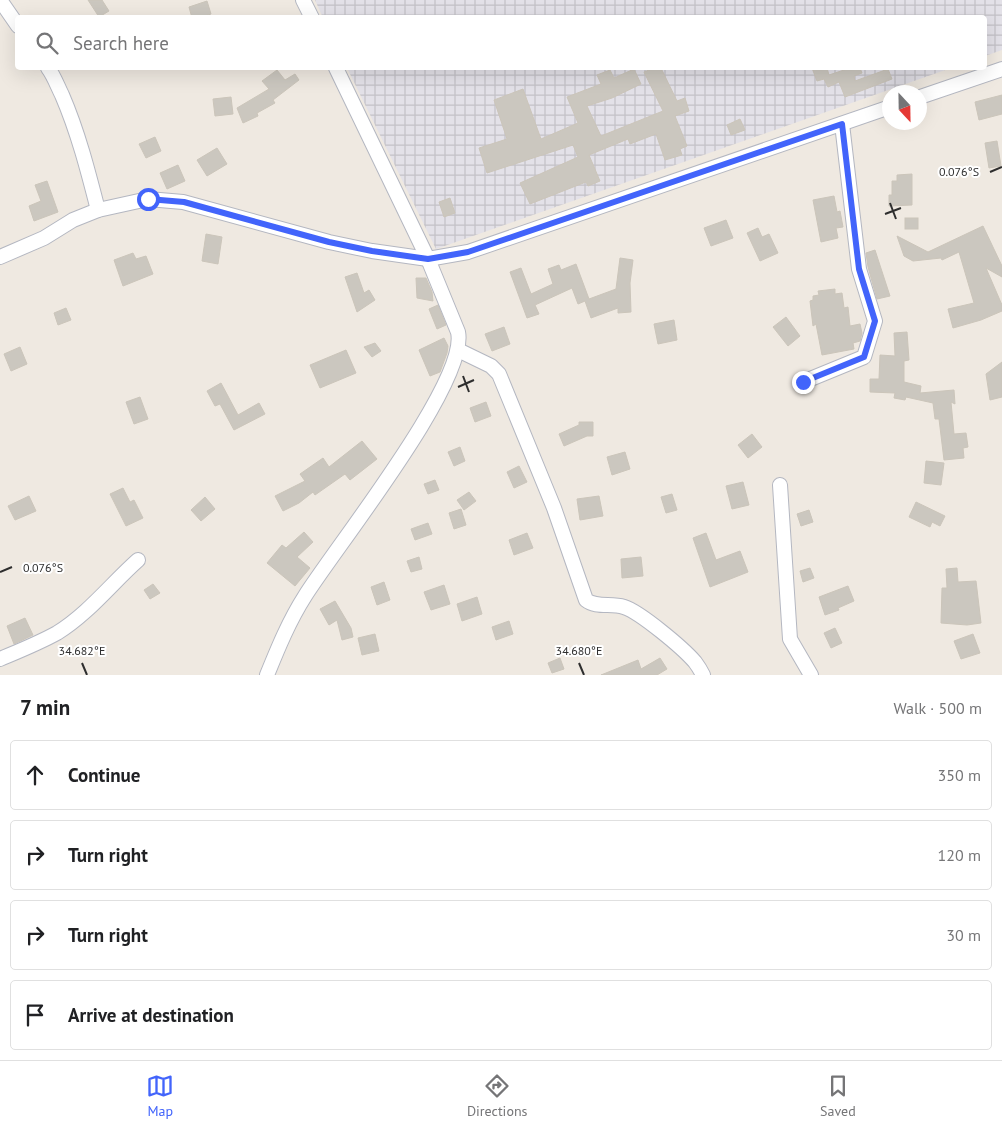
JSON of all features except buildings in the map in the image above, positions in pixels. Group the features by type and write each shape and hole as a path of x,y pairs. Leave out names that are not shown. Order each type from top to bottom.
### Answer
{"street":[{"path":"0,0 15,22"},
{"path":"303,0 310,15"},
{"path":"927,95 1002,69"},
{"path":"49,70 66,105 80,143 98,210"},
{"path":"267,675 293,616 306,594 377,494 421,426 448,377 460,341 428,259 337,70"},
{"path":"0,257 44,238 74,220 98,210 148,199 184,202 329,242 372,251 428,259 468,252 882,110"},
{"path":"803,382 864,357 875,321 859,269 842,124"},
{"path":"458,350 492,366 499,374 554,508 586,600 594,605 613,604 626,607 661,632 696,663 703,675"},
{"path":"780,485 790,639 810,675"},
{"path":"0,659 57,632 79,616 138,560"}],"shaded area":[{"path":"315,0 1002,0 1002,50 987,55 987,15 322,15"},
{"path":"348,70 945,70 903,85 882,85 882,92 436,249"}],"route":[{"path":"148,199 184,202 329,242 372,251 428,259 468,252 842,124 859,269 875,321 864,357 803,382"}]}
